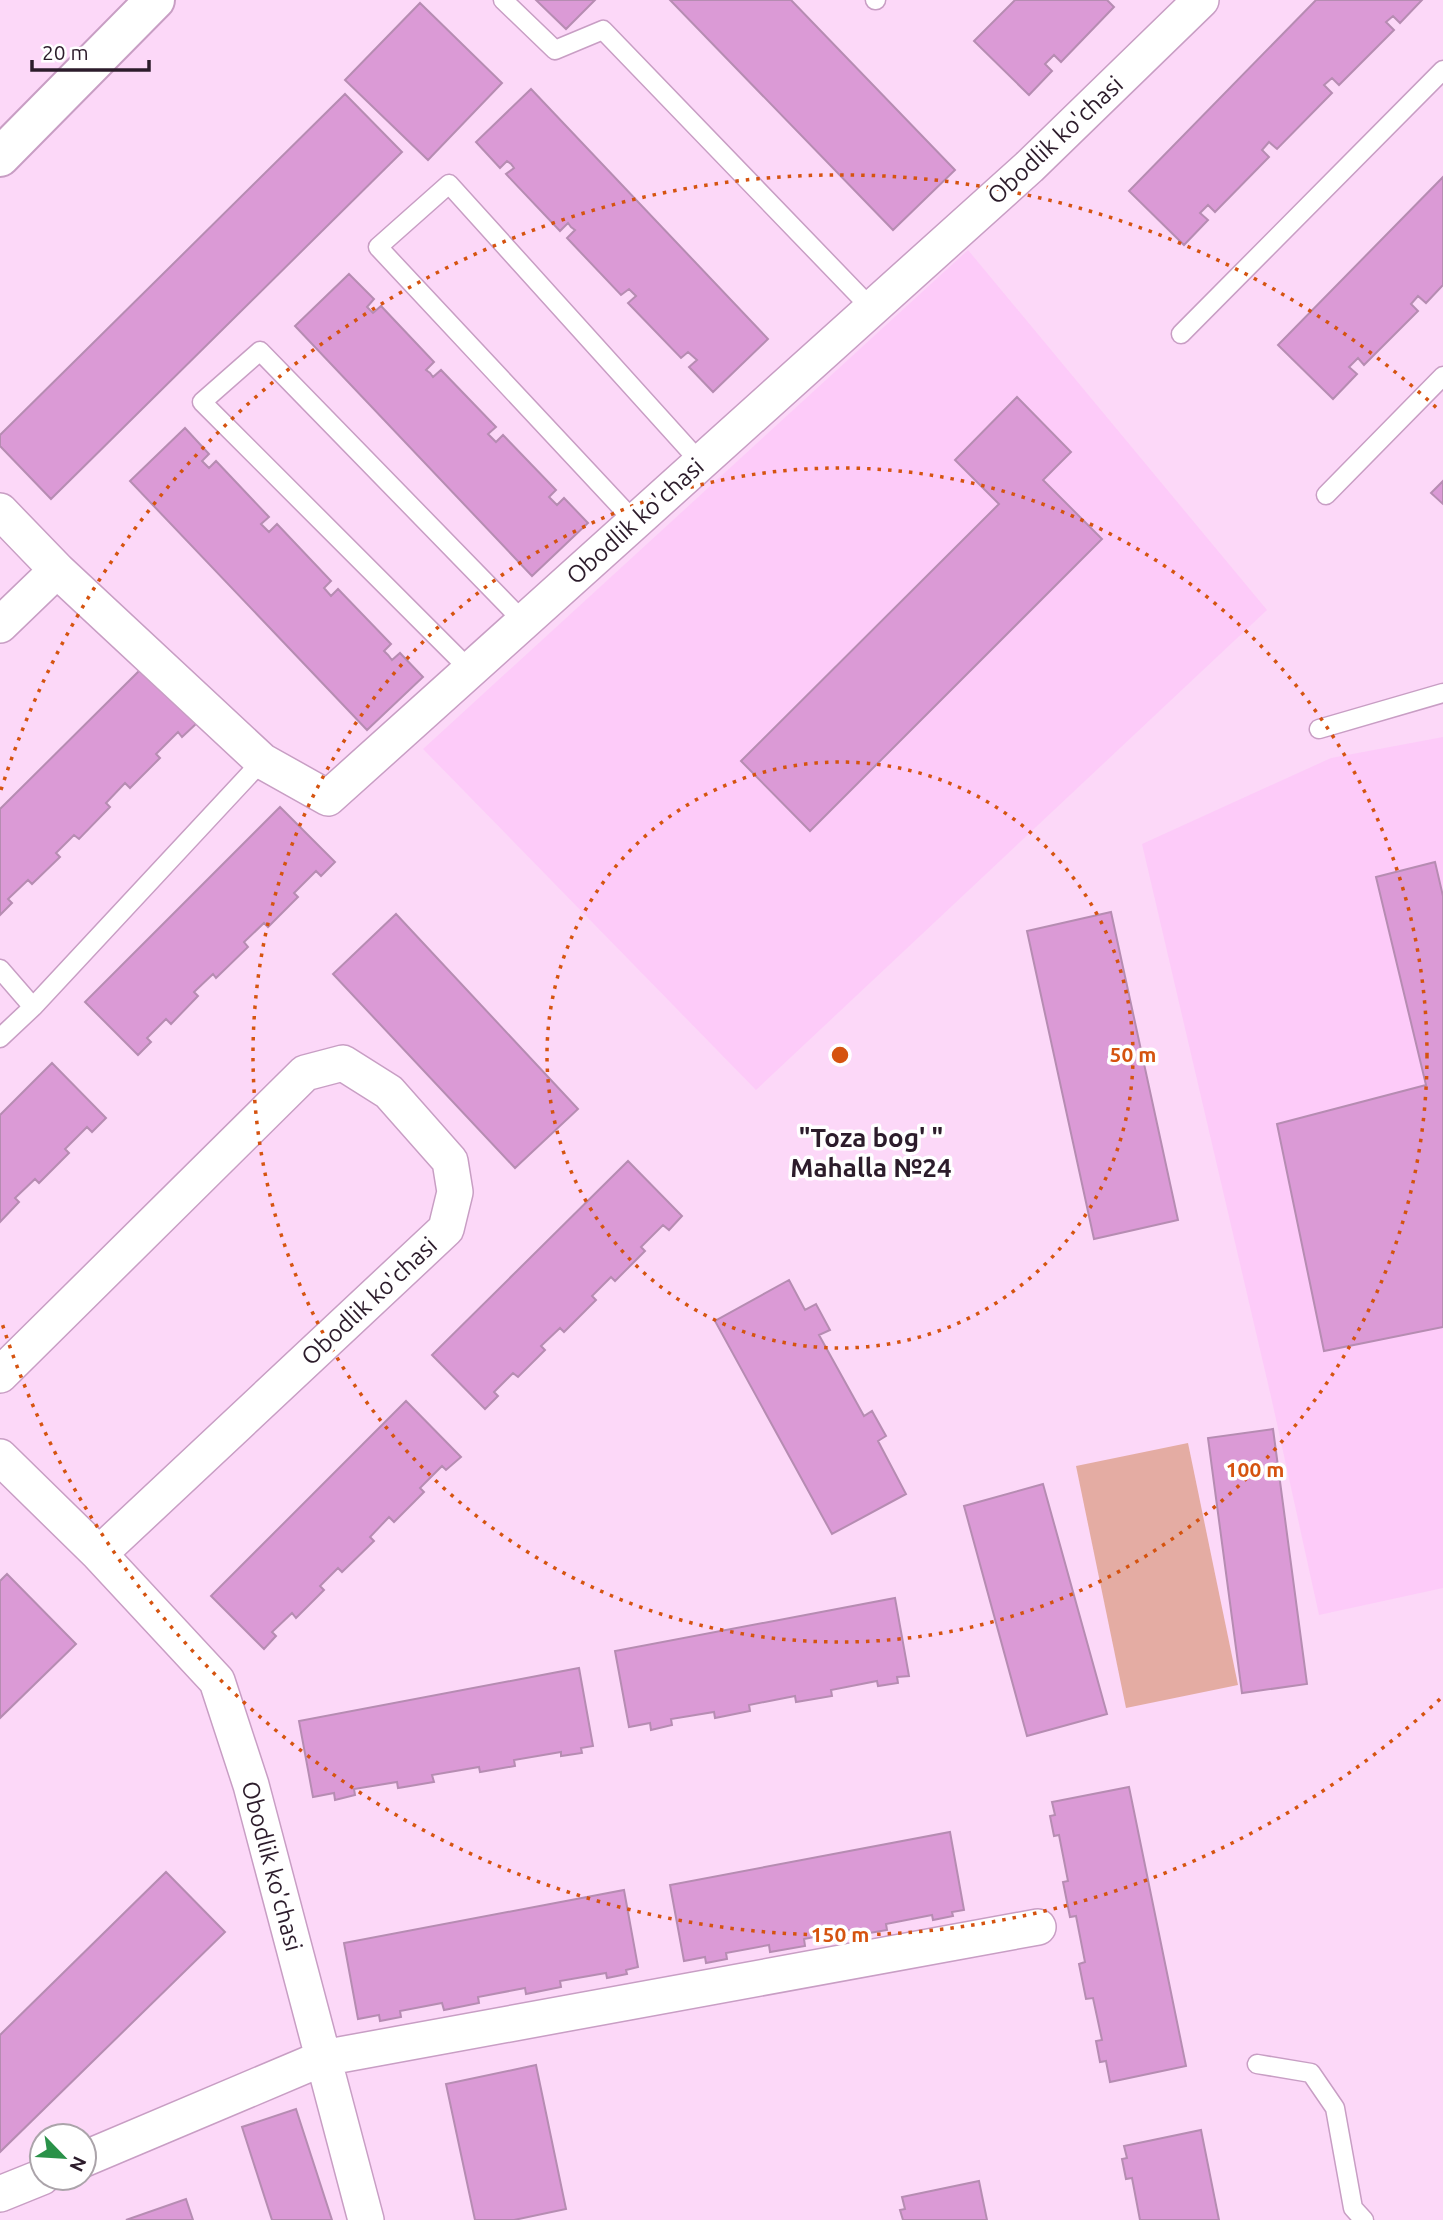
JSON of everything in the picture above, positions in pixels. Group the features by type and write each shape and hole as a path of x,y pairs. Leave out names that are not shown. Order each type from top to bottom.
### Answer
{"main road":[{"path":"0,157 155,0"}],"street":[{"name":"Obodlik ko'chasi","path":"0,511 58,570 262,761 328,798 1029,167 1201,0"},
{"path":"0,625 58,570"},
{"name":"Obodlik ko'chasi","path":"0,1375 305,1073 343,1063 389,1092 450,1161 455,1192 446,1229 99,1554"},
{"name":"Obodlik ko'chasi","path":"0,1457 99,1554 217,1681 251,1785 366,2220"},
{"path":"98,2153 323,2058 1038,1927"},
{"path":"0,2194 28,2183"}],"lane":[{"path":"503,0 555,50 603,30 872,309"},
{"path":"1181,334 1443,70"},
{"path":"635,523 379,247 449,184 701,463"},
{"path":"470,670 202,402 260,351 524,622"},
{"path":"1326,495 1443,376"},
{"path":"1319,729 1443,693"},
{"path":"0,1038 33,1007 262,761"},
{"path":"0,969 33,1007"},
{"path":"1257,2064 1311,2073 1335,2108 1353,2208 1364,2220"}],"shaded area":[{"path":"968,250 1267,610 756,1090 423,749"},
{"path":"1443,737 1443,1588 1319,1615 1142,844 1331,758"},
{"path":"1188,1443 1238,1685 1126,1708 1076,1466"}],"building":[{"path":"536,0 595,0 566,29"},
{"path":"670,0 791,0 955,170 893,230"},
{"path":"1015,0 1107,0 1114,7 1061,62 1054,55 1045,64 1052,71 1029,95 974,41"},
{"path":"1316,0 1422,0 1400,23 1393,16 1386,22 1394,30 1339,85 1332,78 1324,85 1332,93 1277,149 1269,142 1262,150 1269,157 1215,212 1208,205 1200,213 1208,220 1184,245 1129,191"},
{"path":"420,3 502,83 428,160 345,80"},
{"path":"531,89 768,339 713,392 689,367 697,360 688,352 681,358 628,303 636,296 629,289 621,295 567,238 575,230 568,223 560,231 506,174 514,168 511,164 507,161 500,168 476,142"},
{"path":"345,94 402,152 51,499 0,446 0,435"},
{"path":"1443,177 1443,285 1426,303 1418,296 1411,304 1418,311 1364,365 1358,358 1349,367 1357,374 1333,399 1278,345"},
{"path":"349,274 374,299 367,307 373,313 381,306 434,362 426,370 433,377 441,370 496,427 488,434 496,442 503,435 556,490 549,497 557,505 564,498 588,523 532,576 295,326"},
{"path":"1017,397 1071,452 1043,480 1102,539 810,831 741,761 999,504 955,460"},
{"path":"185,428 209,454 202,461 209,468 216,461 269,517 261,524 269,532 277,524 331,581 324,588 331,596 338,589 391,644 384,651 392,660 400,653 423,677 367,730 130,481"},
{"path":"1443,481 1443,504 1431,493"},
{"path":"142,668 197,723 182,737 178,732 156,754 160,758 130,788 125,783 106,803 110,807 79,839 74,835 56,853 60,857 32,884 28,880 8,899 12,903 0,915 0,809"},
{"path":"280,807 335,862 321,876 316,871 294,893 298,897 268,927 264,923 244,942 248,947 216,978 213,974 194,992 198,996 171,1024 166,1019 147,1038 151,1042 138,1055 85,1002"},
{"path":"1435,862 1443,896 1443,1327 1324,1351 1277,1124 1426,1085 1376,877"},
{"path":"1111,912 1178,1220 1094,1239 1027,931"},
{"path":"396,914 578,1109 515,1168 333,974"},
{"path":"52,1063 106,1118 92,1132 87,1127 65,1149 69,1153 39,1183 35,1179 15,1198 19,1202 0,1222 0,1115"},
{"path":"628,1161 682,1216 669,1230 663,1225 641,1247 645,1251 615,1281 611,1277 592,1296 596,1300 564,1332 560,1328 541,1346 545,1350 518,1377 513,1373 494,1392 498,1396 485,1409 432,1355"},
{"path":"789,1280 805,1310 816,1304 830,1330 819,1335 864,1416 872,1411 886,1436 878,1441 906,1494 832,1534 715,1321"},
{"path":"406,1401 461,1457 446,1470 442,1466 420,1488 424,1492 394,1522 389,1517 370,1537 374,1541 342,1572 338,1568 320,1586 324,1590 296,1618 292,1613 272,1632 276,1636 264,1649 211,1596"},
{"path":"1273,1429 1307,1684 1242,1693 1208,1438"},
{"path":"1043,1484 1107,1714 1027,1736 964,1506"},
{"path":"7,1574 76,1644 0,1718 0,1581"},
{"path":"895,1598 909,1676 897,1677 898,1683 878,1686 877,1681 831,1690 832,1696 796,1702 795,1696 749,1705 750,1711 715,1718 714,1712 671,1719 672,1725 651,1730 650,1723 629,1727 615,1651"},
{"path":"579,1668 593,1746 581,1748 582,1753 561,1756 561,1752 514,1760 515,1766 480,1772 479,1767 432,1775 434,1782 398,1788 397,1782 354,1789 355,1795 335,1800 334,1793 313,1797 299,1721"},
{"path":"1129,1787 1186,2066 1110,2082 1106,2061 1100,2062 1096,2041 1102,2040 1093,1998 1086,1999 1079,1964 1085,1962 1076,1916 1070,1917 1063,1882 1068,1881 1059,1835 1054,1836 1050,1816 1055,1815 1052,1802"},
{"path":"950,1832 964,1910 952,1912 953,1916 933,1920 932,1915 886,1924 887,1930 852,1936 851,1930 804,1939 805,1946 770,1952 769,1945 726,1953 727,1959 706,1963 705,1957 684,1961 670,1885"},
{"path":"166,1872 225,1932 0,2152 0,2035"},
{"path":"624,1890 638,1967 626,1970 627,1974 607,1978 606,1973 560,1981 561,1987 526,1994 525,1988 478,1997 479,2003 444,2010 442,2003 400,2011 401,2017 380,2021 379,2015 358,2019 344,1943"},
{"path":"536,2065 566,2209 514,2220 475,2220 446,2084"},
{"path":"296,2109 332,2220 272,2220 242,2127"},
{"path":"1201,2130 1219,2220 1140,2220 1132,2178 1126,2179 1122,2159 1127,2158 1124,2146"},
{"path":"979,2181 987,2220 903,2220 900,2210 905,2209 902,2197"},
{"path":"186,2199 193,2220 126,2220"}],"district":[{"name":"\"Toza bog' \" Mahalla №24","path":"871,1152"}]}
